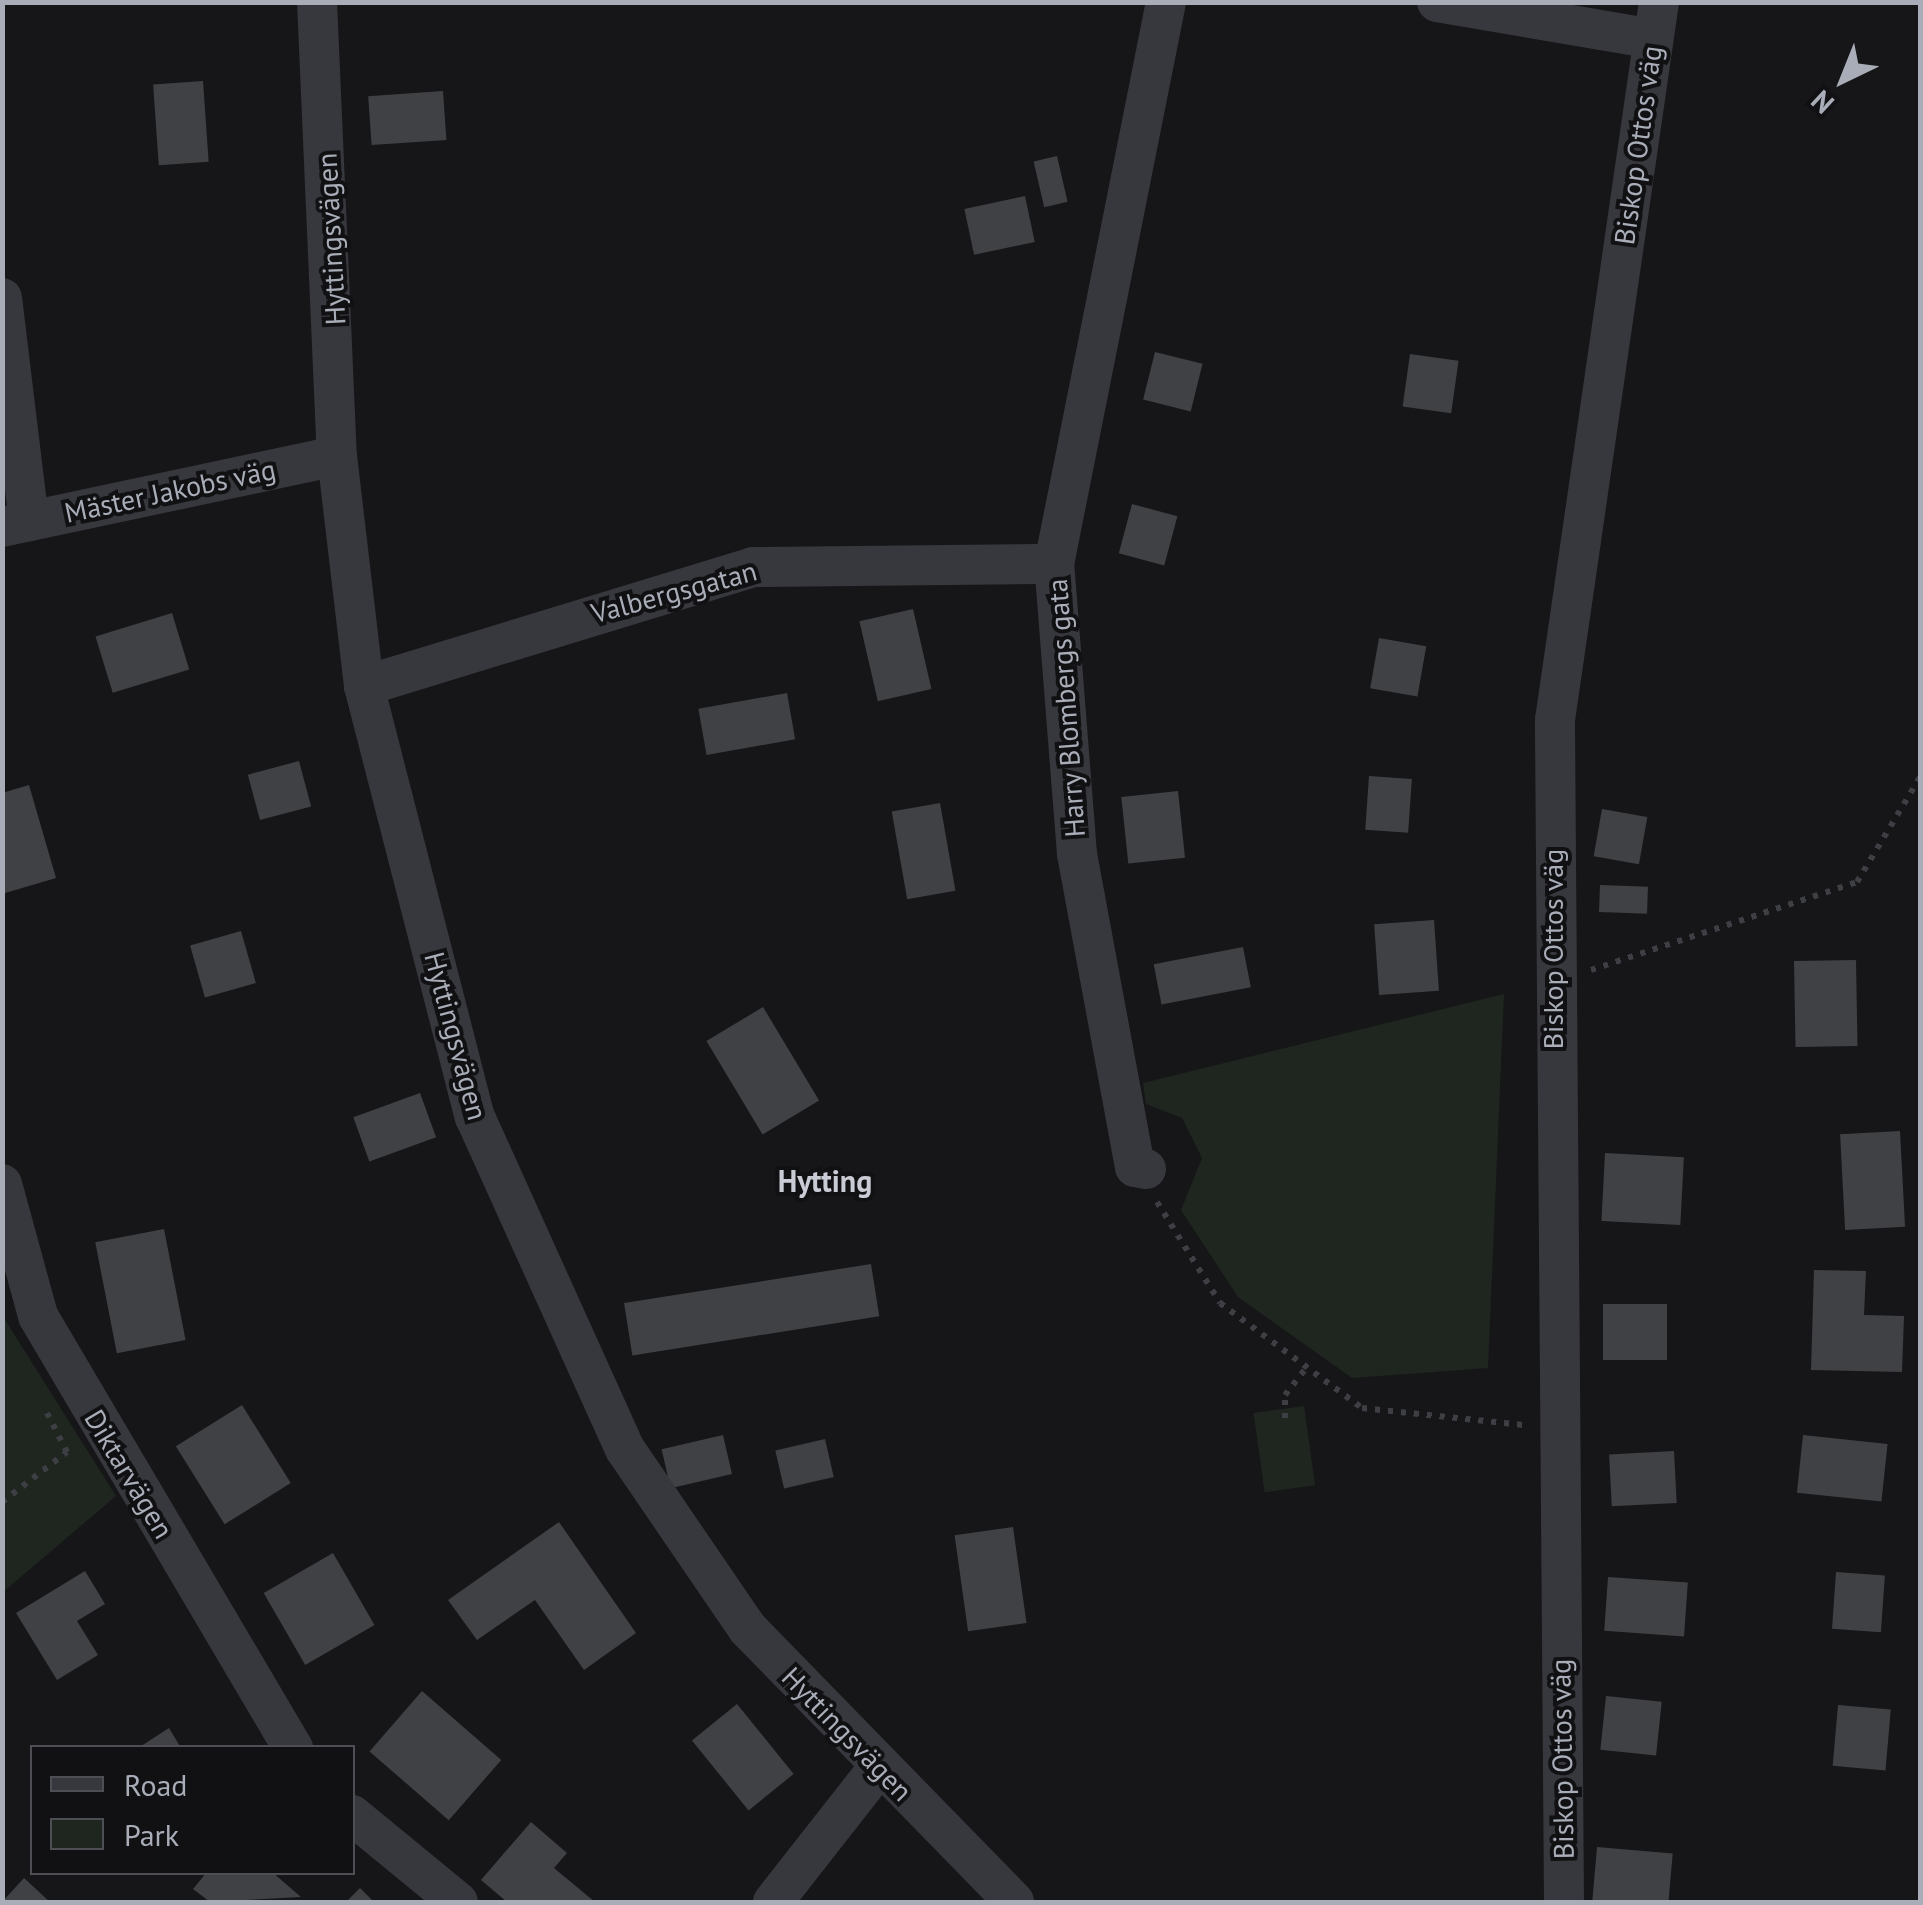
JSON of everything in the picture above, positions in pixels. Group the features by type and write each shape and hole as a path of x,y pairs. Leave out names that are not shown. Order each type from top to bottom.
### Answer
{"street":[{"name":"Hyttingsvägen","path":"316,2 337,456 364,686 475,1117 625,1450 748,1629 878,1768 1014,1902"},
{"name":"Harry Blombergs gata","path":"1140,1168 1077,854 1054,564 1166,2"},
{"path":"1437,2 1656,21"},
{"name":"Biskop Ottos väg","path":"1564,1902 1552,983 1555,720 1656,21"},
{"path":"2,298 16,524"},
{"name":"Mäster Jakobs väg","path":"16,524 337,456"},
{"name":"Valbergsgatan","path":"364,686 753,567 1054,564"},
{"name":"Diktarvägen","path":"2,1184 38,1316 99,1426 291,1745"},
{"path":"773,1902 878,1768"},
{"path":"355,1817 458,1902"}],"path":[{"path":"1552,983 1857,882 1920,777"},
{"path":"1140,1168 1220,1303 1362,1408 1557,1428"},
{"path":"1285,1418 1284,1395 1307,1367"},
{"path":"2,1502 99,1426"}],"green space":[{"path":"1504,994 1488,1368 1352,1378 1238,1297 1181,1210 1202,1158 1182,1118 1146,1104 1143,1083"},
{"path":"2,1315 116,1496 3,1592 2,1592"},
{"path":"1304,1406 1315,1485 1265,1492 1253,1413"}],"building":[{"path":"203,81 209,162 159,165 153,84"},
{"path":"443,91 446,140 372,145 368,96"},
{"path":"1057,156 1068,202 1044,207 1034,161"},
{"path":"1025,196 1035,242 974,255 964,209"},
{"path":"1155,352 1203,364 1191,411 1143,400"},
{"path":"1410,354 1459,361 1451,413 1403,406"},
{"path":"1132,504 1177,516 1164,565 1119,553"},
{"path":"913,609 931,689 878,701 859,621"},
{"path":"172,613 189,669 113,693 95,636"},
{"path":"1379,638 1426,646 1417,697 1370,688"},
{"path":"787,693 795,739 707,755 698,709"},
{"path":"299,761 311,806 260,820 248,775"},
{"path":"1369,776 1412,779 1408,833 1365,830"},
{"path":"29,785 56,878 2,894 2,793"},
{"path":"1178,791 1185,858 1128,864 1121,797"},
{"path":"940,803 955,891 907,899 892,812"},
{"path":"1602,809 1647,817 1639,864 1594,856"},
{"path":"1600,885 1648,887 1647,914 1599,912"},
{"path":"1434,920 1439,991 1379,995 1374,924"},
{"path":"241,931 256,983 205,998 190,946"},
{"path":"1243,947 1251,987 1161,1005 1154,964"},
{"path":"1856,960 1858,1046 1796,1047 1794,961"},
{"path":"763,1007 819,1100 763,1134 706,1041"},
{"path":"420,1093 436,1137 369,1161 353,1117"},
{"path":"1900,1131 1905,1227 1845,1230 1840,1134"},
{"path":"1605,1153 1684,1157 1680,1225 1601,1221"},
{"path":"164,1229 186,1340 117,1353 95,1242"},
{"path":"871,1264 879,1316 632,1355 624,1303"},
{"path":"1814,1270 1866,1271 1864,1315 1904,1316 1902,1372 1811,1370"},
{"path":"1603,1304 1667,1304 1667,1360 1603,1360"},
{"path":"242,1405 291,1483 225,1524 176,1446"},
{"path":"723,1435 732,1474 671,1488 662,1449"},
{"path":"1803,1435 1888,1444 1881,1502 1797,1493"},
{"path":"825,1439 834,1477 784,1488 775,1450"},
{"path":"1674,1451 1677,1503 1612,1506 1609,1454"},
{"path":"559,1522 636,1633 584,1670 535,1600 477,1640 448,1600"},
{"path":"1013,1527 1026,1623 968,1631 955,1535"},
{"path":"333,1553 374,1625 305,1665 264,1593"},
{"path":"85,1571 105,1604 77,1621 98,1655 57,1680 16,1613"},
{"path":"1836,1572 1885,1575 1881,1632 1832,1629"},
{"path":"1608,1577 1688,1583 1684,1636 1604,1631"},
{"path":"422,1691 501,1760 449,1820 370,1751"},
{"path":"1606,1696 1662,1702 1656,1756 1600,1750"},
{"path":"737,1704 794,1774 749,1810 692,1741"},
{"path":"1838,1705 1891,1710 1885,1770 1833,1766"},
{"path":"169,1728 179,1745 143,1745"},
{"path":"531,1822 567,1853 554,1868 595,1902 507,1902 481,1880"},
{"path":"1597,1847 1673,1854 1668,1902 1592,1902"},
{"path":"205,1875 275,1875 301,1897 210,1902 193,1889"},
{"path":"24,1878 50,1902 2,1902"},
{"path":"360,1888 374,1902 346,1902"}],"district":[{"name":"Hytting","path":"825,1181"}]}
